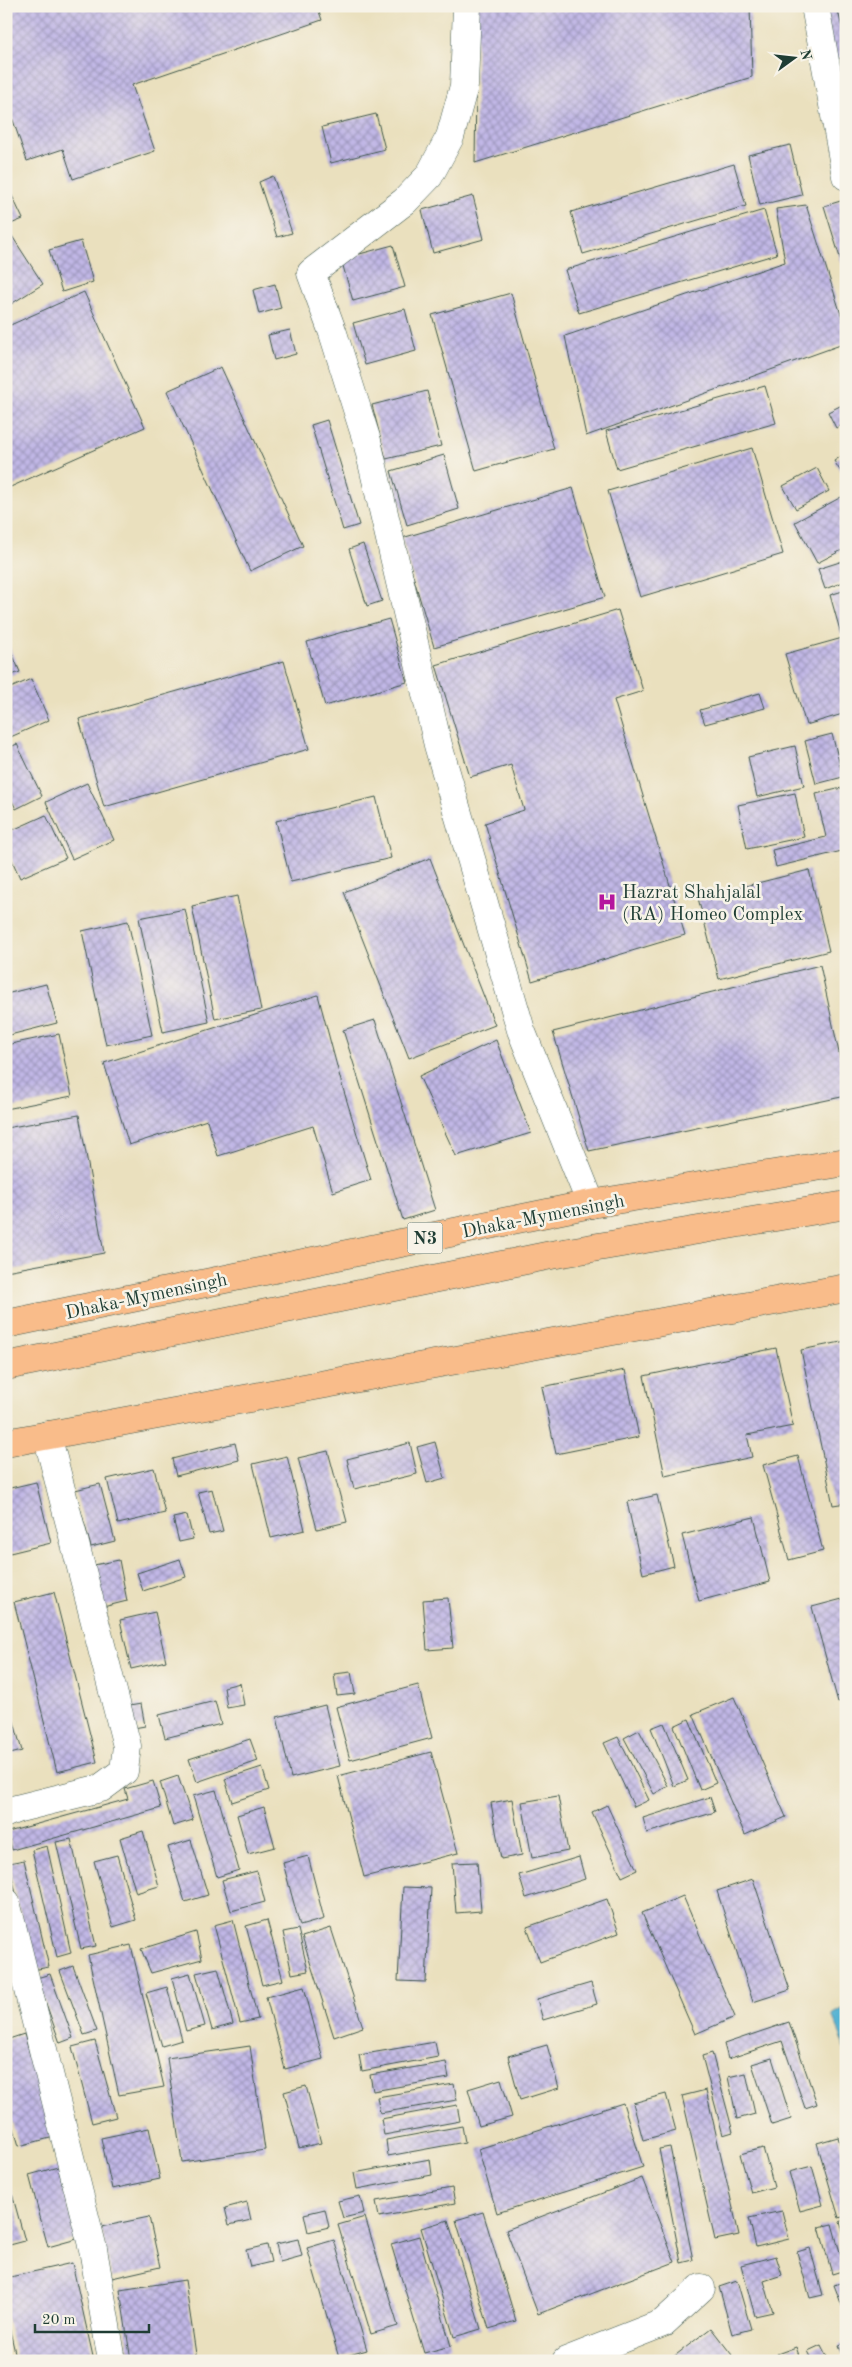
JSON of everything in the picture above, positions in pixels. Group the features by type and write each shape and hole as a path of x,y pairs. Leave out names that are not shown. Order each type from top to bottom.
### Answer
{"highway":[{"name":"Dhaka-Mymensingh","path":"6,1324 591,1204 846,1162"},
{"path":"6,1366 551,1255 846,1205"},
{"path":"6,1443 846,1288"}],"street":[{"path":"467,6 464,86 450,137 430,176 406,201 311,273 333,333 367,441 438,745 521,1030 591,1204"},
{"path":"815,6 846,176"},
{"path":"6,1814 16,1808 101,1788 124,1771 127,1746 47,1435"},
{"path":"6,1902 93,2249 112,2361"},
{"path":"566,2361 663,2322 701,2288"}],"water":[{"path":"846,2007 846,2063 844,2043 832,2015"}],"building":[{"path":"6,6 317,6 322,20 132,85 155,151 73,179 63,149 27,161 6,100"},
{"path":"477,6 750,6 752,77 475,163"},
{"path":"824,6 837,6 846,46 846,57 830,60"},
{"path":"846,8 846,23 845,23 841,9"},
{"path":"846,63 846,85 836,87 831,67"},
{"path":"376,114 385,149 331,163 322,127"},
{"path":"790,145 802,195 760,205 748,155"},
{"path":"734,164 746,206 583,254 571,212"},
{"path":"273,176 292,233 277,237 259,182"},
{"path":"6,183 23,219 6,226"},
{"path":"473,196 484,239 433,253 422,210"},
{"path":"844,200 846,205 845,274 824,206"},
{"path":"806,205 846,330 846,343 586,436 565,336 785,262 776,209"},
{"path":"764,210 777,254 579,313 565,270"},
{"path":"12,236 43,284 11,304 6,296 6,240"},
{"path":"81,241 93,282 62,292 49,250"},
{"path":"393,245 405,287 353,301 341,259"},
{"path":"275,284 281,308 259,314 253,290"},
{"path":"84,292 145,427 6,489 6,327"},
{"path":"511,293 554,449 476,471 432,315"},
{"path":"405,309 416,351 365,365 353,323"},
{"path":"290,330 296,354 274,360 268,335"},
{"path":"221,367 303,546 250,571 167,391"},
{"path":"765,386 776,423 617,469 606,431"},
{"path":"427,391 441,446 386,459 372,405"},
{"path":"846,403 846,423 836,428 828,412"},
{"path":"327,420 359,525 343,530 311,425"},
{"path":"752,448 783,554 640,597 608,491"},
{"path":"846,453 846,480 834,461"},
{"path":"444,455 459,509 407,525 391,471"},
{"path":"817,468 829,491 796,509 783,486"},
{"path":"573,488 605,597 434,647 402,538"},
{"path":"845,495 846,548 817,563 795,522"},
{"path":"363,544 382,601 367,606 349,549"},
{"path":"846,560 846,581 825,589 818,569"},
{"path":"846,590 846,633 841,634 830,595"},
{"path":"618,610 643,691 614,700 685,935 532,981 485,823 524,810 511,765 470,777 436,665"},
{"path":"389,619 407,682 325,706 307,642"},
{"path":"846,637 846,713 806,725 785,654"},
{"path":"6,639 20,672 6,677"},
{"path":"284,661 309,749 104,807 79,719"},
{"path":"31,679 49,720 6,739 6,690"},
{"path":"760,693 765,708 705,724 700,710"},
{"path":"832,734 843,777 816,784 805,741"},
{"path":"17,744 42,796 16,809 6,789 6,749"},
{"path":"795,746 804,786 757,797 748,757"},
{"path":"87,783 114,840 72,859 46,802"},
{"path":"846,787 846,850 776,867 772,850 826,837 816,794"},
{"path":"795,793 804,837 747,849 738,805"},
{"path":"376,797 391,858 291,882 276,821"},
{"path":"46,815 66,858 20,878 6,847 6,833"},
{"path":"430,858 495,1025 409,1058 344,892"},
{"path":"809,870 829,951 719,979 698,898"},
{"path":"237,896 261,1010 215,1019 192,906"},
{"path":"185,909 209,1022 163,1032 139,918"},
{"path":"128,921 152,1035 106,1045 82,931"},
{"path":"820,965 846,1085 846,1096 589,1151 553,1032"},
{"path":"46,984 57,1023 6,1036 6,994"},
{"path":"318,995 342,1085 371,1180 333,1192 313,1126 218,1156 207,1120 129,1145 104,1063"},
{"path":"375,1020 435,1210 403,1220 343,1030"},
{"path":"59,1034 72,1096 6,1109 6,1045"},
{"path":"496,1040 531,1133 456,1156 419,1076"},
{"path":"79,1115 104,1253 6,1271 6,1128"},
{"path":"846,1341 846,1503 833,1505 801,1350"},
{"path":"776,1348 793,1426 747,1435 752,1457 665,1476 644,1376"},
{"path":"625,1370 639,1437 556,1454 542,1387"},
{"path":"435,1442 445,1478 427,1483 417,1447"},
{"path":"235,1443 239,1460 176,1476 172,1459"},
{"path":"410,1443 417,1474 354,1489 347,1459"},
{"path":"328,1451 347,1522 317,1529 298,1458"},
{"path":"287,1456 305,1530 271,1538 253,1464"},
{"path":"798,1456 823,1551 789,1560 763,1465"},
{"path":"154,1468 165,1513 118,1524 107,1479"},
{"path":"36,1482 51,1543 10,1553 6,1539 6,1489"},
{"path":"100,1484 115,1541 91,1547 75,1490"},
{"path":"212,1489 223,1531 209,1534 198,1492"},
{"path":"657,1495 674,1566 643,1574 627,1502"},
{"path":"187,1515 193,1539 179,1542 173,1518"},
{"path":"754,1517 770,1582 699,1601 682,1535"},
{"path":"180,1559 186,1577 143,1591 137,1573"},
{"path":"119,1560 127,1601 103,1607 94,1565"},
{"path":"54,1592 97,1762 57,1772 14,1602"},
{"path":"448,1598 453,1648 427,1650 423,1600"},
{"path":"846,1598 846,1700 838,1702 812,1607"},
{"path":"155,1612 166,1661 131,1669 120,1620"},
{"path":"351,1672 355,1694 337,1696 334,1674"},
{"path":"240,1683 244,1705 227,1708 224,1687"},
{"path":"418,1685 432,1738 350,1760 336,1707"},
{"path":"6,1693 22,1751 6,1755"},
{"path":"734,1697 786,1817 745,1835 693,1714"},
{"path":"215,1701 221,1724 165,1738 159,1715"},
{"path":"141,1704 145,1726 128,1729 124,1707"},
{"path":"325,1705 340,1766 291,1778 277,1717"},
{"path":"689,1719 716,1783 700,1790 674,1726"},
{"path":"664,1723 688,1780 674,1786 651,1728"},
{"path":"639,1730 668,1786 654,1794 624,1738"},
{"path":"618,1737 649,1800 634,1807 604,1743"},
{"path":"250,1739 258,1761 197,1782 189,1759"},
{"path":"431,1752 458,1853 364,1877 338,1776"},
{"path":"262,1767 269,1790 232,1802 225,1779"},
{"path":"178,1776 193,1820 173,1826 160,1782"},
{"path":"153,1781 161,1808 12,1850 8,1832 128,1799 125,1789"},
{"path":"216,1790 239,1870 217,1877 193,1796"},
{"path":"558,1796 568,1851 532,1858 522,1802"},
{"path":"710,1797 715,1812 647,1833 643,1818"},
{"path":"512,1799 522,1855 501,1859 491,1803"},
{"path":"607,1805 637,1870 622,1877 592,1812"},
{"path":"264,1807 275,1847 248,1854 237,1815"},
{"path":"143,1831 159,1886 136,1893 120,1838"},
{"path":"71,1839 96,1946 81,1949 56,1842"},
{"path":"191,1840 208,1895 185,1902 168,1847"},
{"path":"47,1846 71,1953 57,1957 32,1850"},
{"path":"117,1855 136,1920 113,1927 94,1861"},
{"path":"308,1856 324,1919 300,1926 283,1863"},
{"path":"579,1857 585,1879 526,1898 519,1875"},
{"path":"24,1860 49,1967 33,1970 9,1863"},
{"path":"477,1862 481,1911 456,1913 452,1863"},
{"path":"257,1871 265,1902 231,1911 222,1880"},
{"path":"753,1879 790,1990 753,2002 717,1891"},
{"path":"403,1887 431,1888 426,1982 398,1981"},
{"path":"683,1896 735,2017 695,2034 642,1913"},
{"path":"607,1899 619,1933 540,1962 527,1927"},
{"path":"233,1920 258,2019 240,2023 214,1925"},
{"path":"267,1920 283,1980 262,1985 246,1926"},
{"path":"331,1928 363,2027 334,2037 302,1937"},
{"path":"298,1929 308,1971 292,1974 283,1932"},
{"path":"196,1932 202,1959 151,1973 141,1949"},
{"path":"131,1945 164,2087 119,2095 88,1955"},
{"path":"73,1966 97,2031 84,2035 60,1971"},
{"path":"218,1968 233,2024 212,2030 196,1973"},
{"path":"190,1973 205,2026 186,2031 172,1978"},
{"path":"50,1974 73,2038 60,2043 37,1978"},
{"path":"591,1983 597,2004 543,2020 537,1999"},
{"path":"167,1987 182,2040 162,2046 146,1993"},
{"path":"304,1987 323,2059 285,2069 266,1997"},
{"path":"789,2022 817,2104 805,2108 782,2041 728,2059 724,2044"},
{"path":"24,2034 54,2137 19,2146 6,2101 6,2040"},
{"path":"95,2041 116,2117 92,2123 72,2047"},
{"path":"435,2042 438,2057 362,2071 359,2055"},
{"path":"547,2045 559,2088 520,2100 508,2056"},
{"path":"250,2046 265,2150 182,2162 167,2058"},
{"path":"712,2053 733,2132 723,2135 702,2056"},
{"path":"772,2058 791,2119 772,2125 752,2064"},
{"path":"446,2062 449,2078 373,2091 370,2075"},
{"path":"746,2073 755,2114 737,2119 728,2077"},
{"path":"501,2079 512,2117 479,2126 468,2089"},
{"path":"454,2084 457,2100 380,2113 377,2097"},
{"path":"306,2086 321,2143 299,2148 284,2092"},
{"path":"706,2090 739,2235 715,2240 682,2096"},
{"path":"666,2094 676,2131 643,2140 633,2103"},
{"path":"623,2103 643,2167 497,2213 478,2149"},
{"path":"457,2105 460,2121 384,2135 381,2119"},
{"path":"462,2126 465,2142 388,2156 386,2140"},
{"path":"149,2128 160,2179 112,2189 101,2138"},
{"path":"838,2137 846,2163 846,2216 839,2218 817,2143"},
{"path":"670,2147 693,2260 681,2263 659,2149"},
{"path":"763,2148 774,2187 751,2193 740,2154"},
{"path":"430,2159 432,2175 357,2189 354,2173"},
{"path":"812,2166 823,2205 800,2211 789,2172"},
{"path":"58,2167 77,2239 48,2247 29,2175"},
{"path":"6,2172 25,2241 6,2246"},
{"path":"642,2178 675,2262 538,2314 506,2230"},
{"path":"452,2188 455,2203 379,2217 376,2201"},
{"path":"360,2196 364,2213 343,2218 338,2201"},
{"path":"247,2202 251,2220 229,2225 225,2208"},
{"path":"325,2209 329,2227 308,2232 304,2214"},
{"path":"782,2211 789,2239 756,2247 749,2218"},
{"path":"483,2212 516,2321 489,2329 456,2220"},
{"path":"149,2217 160,2267 112,2278 101,2227"},
{"path":"365,2217 398,2326 371,2334 338,2225"},
{"path":"846,2219 846,2238 845,2238 840,2222"},
{"path":"448,2220 481,2329 454,2337 421,2228"},
{"path":"832,2224 845,2270 832,2274 819,2227"},
{"path":"419,2236 451,2346 424,2353 391,2244"},
{"path":"298,2239 302,2256 280,2262 276,2244"},
{"path":"334,2240 367,2350 339,2358 307,2248"},
{"path":"267,2245 271,2262 250,2267 246,2250"},
{"path":"810,2248 823,2295 810,2298 797,2252"},
{"path":"776,2256 782,2275 764,2281 773,2312 755,2316 741,2265"},
{"path":"72,2263 94,2361 17,2361 6,2314 6,2278"},
{"path":"185,2280 197,2361 131,2361 120,2290"},
{"path":"737,2281 751,2329 732,2334 719,2287"},
{"path":"846,2281 846,2316 834,2285"},
{"path":"711,2328 732,2355 724,2361 668,2361"},
{"path":"846,2343 846,2361 845,2361 839,2345"},
{"path":"821,2345 829,2361 813,2361 808,2351"},
{"path":"796,2347 801,2361 779,2361 777,2354"}],"place":[{"name":"Hazrat Shahjalal (RA) Homeo Complex","path":"607,902"}]}
